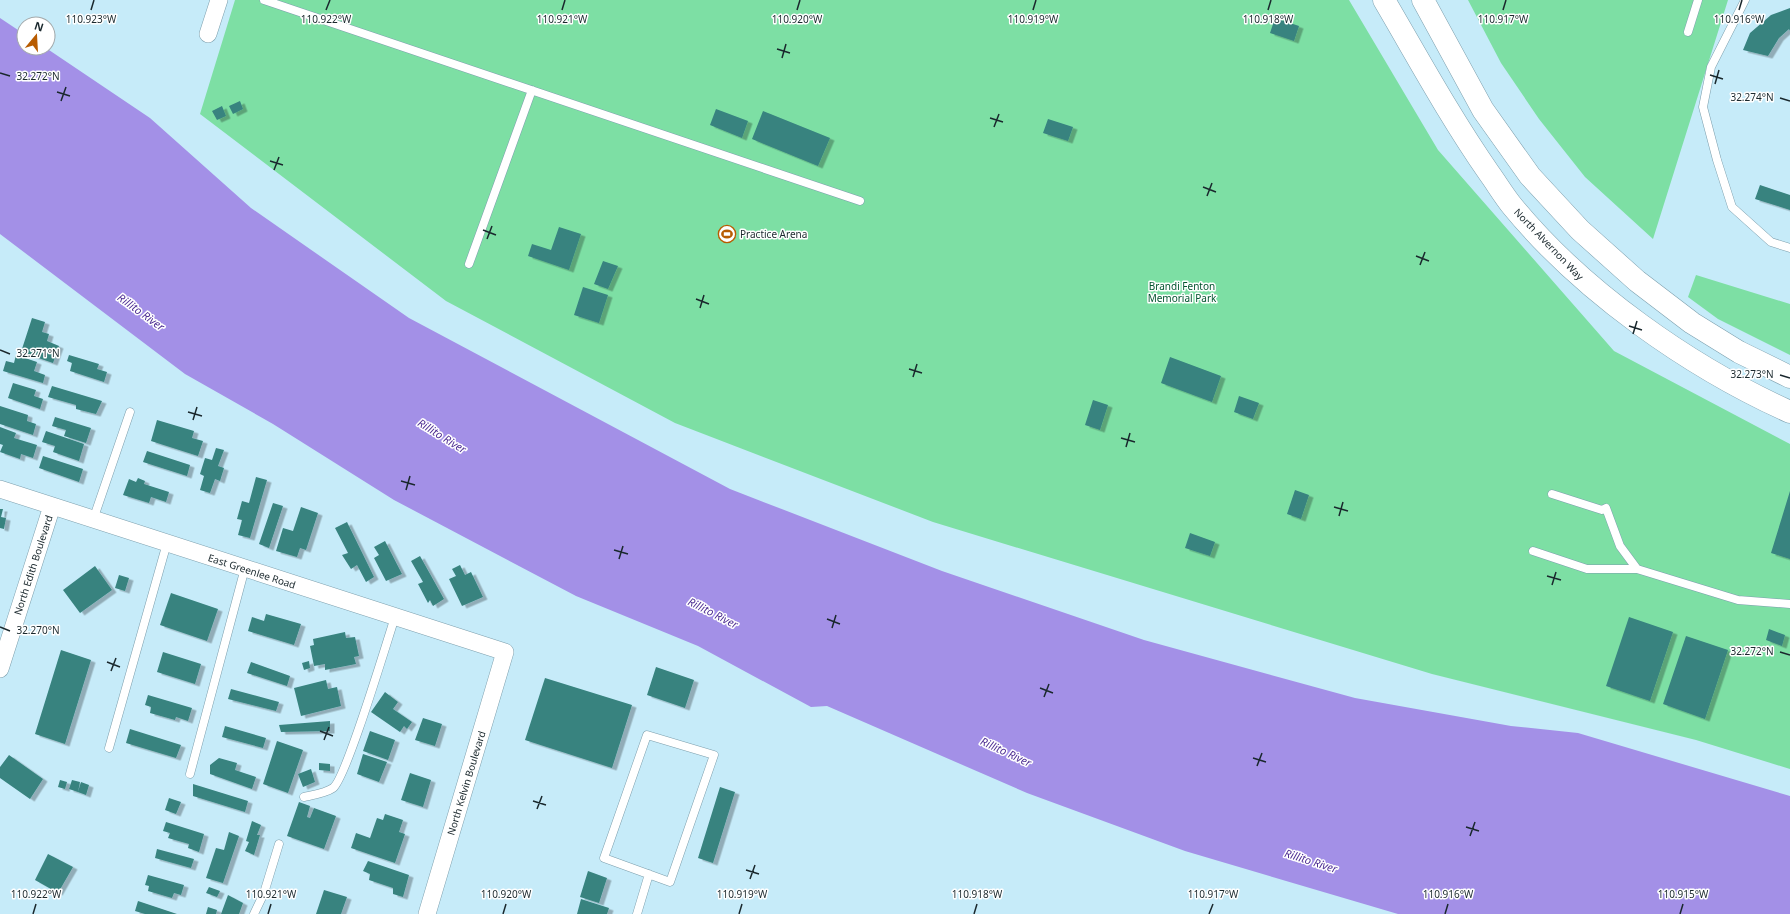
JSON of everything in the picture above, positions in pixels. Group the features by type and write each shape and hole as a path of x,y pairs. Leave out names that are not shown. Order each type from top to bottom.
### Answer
{"main road":[{"name":"North Alvernon Way","path":"1384,0 1464,137 1513,207 1572,271 1633,319 1672,347 1730,383 1790,412"},
{"path":"1423,0 1483,110 1530,176 1580,230 1637,281 1692,323 1739,352 1790,377"}],"street":[{"path":"208,34 219,0"},
{"name":"East Greenlee Road","path":"0,489 505,652"},
{"name":"North Edith Boulevard","path":"0,669 52,506"},
{"name":"North Kelvin Boulevard","path":"427,914 505,652"}],"lane":[{"path":"264,0 860,201"},
{"path":"1688,32 1698,0"},
{"path":"1745,0 1711,67 1703,107 1717,160 1732,207 1771,242 1790,248"},
{"path":"469,264 532,90"},
{"path":"93,520 130,412"},
{"path":"1552,494 1602,510 1606,508 1620,546 1637,569"},
{"path":"109,748 167,543"},
{"path":"1533,551 1587,569 1637,569 1738,600 1790,604"},
{"path":"190,774 245,568"},
{"path":"304,797 334,788 340,780 351,752 395,617"},
{"path":"647,735 714,755 670,882 649,874 604,858 647,735"},
{"path":"254,914 264,894 279,844"},
{"path":"637,914 649,874"}],"green space":[{"name":"Brandi Fenton Memorial Park","path":"235,0 1349,0 1438,150 1614,351 1790,444 1790,769 1696,740 1432,674 933,522 675,423 446,301 200,114"},
{"path":"1468,0 1728,0 1653,239 1585,177 1539,119 1501,63"},
{"path":"1696,275 1790,304 1790,355 1718,319 1688,297"}],"water":[{"name":"Rillito River","path":"0,18 16,29 16,56 56,56 56,55 150,118 251,208 409,318 730,489 942,571 1144,640 1355,698 1511,726 1578,733 1790,796 1790,914 1398,914 1185,851 1027,793 827,706 811,707 698,646 576,596 394,500 273,424 185,374 0,234"}],"building":[{"path":"1790,8 1790,31 1789,29 1779,38 1768,56 1743,50 1750,33 1771,15"},
{"path":"1275,18 1299,26 1294,41 1270,33"},
{"path":"240,101 243,109 233,114 229,106"},
{"path":"222,106 226,116 217,120 212,111"},
{"path":"716,109 748,121 742,138 710,125"},
{"path":"763,111 830,138 818,166 752,139"},
{"path":"1048,119 1073,127 1068,141 1043,133"},
{"path":"1760,185 1790,195 1790,210 1755,199"},
{"path":"559,227 581,234 569,270 528,256 532,244 551,250"},
{"path":"603,261 618,266 608,289 594,284"},
{"path":"583,287 608,295 599,323 574,315"},
{"path":"32,318 45,322 42,332 49,334 47,341 59,346 53,363 21,352"},
{"path":"16,355 37,362 34,371 45,375 43,383 3,371 6,361 14,363"},
{"path":"69,355 99,364 97,369 107,372 104,382 70,371 72,363 67,361"},
{"path":"1170,357 1221,376 1212,402 1161,383"},
{"path":"13,383 36,390 34,396 43,399 40,409 8,398"},
{"path":"52,386 102,401 96,414 76,409 76,405 48,397"},
{"path":"1239,396 1259,403 1253,419 1234,412"},
{"path":"1093,400 1108,405 1100,430 1085,425"},
{"path":"0,406 28,415 27,421 36,424 33,435 0,424"},
{"path":"55,417 91,428 86,443 64,436 66,430 52,426"},
{"path":"157,420 194,431 192,438 203,441 198,456 151,441"},
{"path":"0,427 16,433 14,438 37,445 33,458 21,454 20,459 0,452 3,445 0,444"},
{"path":"46,431 84,444 79,461 53,452 55,446 42,442"},
{"path":"216,448 224,450 218,466 224,468 220,481 215,479 210,493 200,490 204,476 200,474 205,458 212,460"},
{"path":"147,451 190,465 187,476 143,462"},
{"path":"43,456 83,469 79,482 39,468"},
{"path":"256,477 267,480 250,538 238,535 242,520 237,519 242,501 249,503"},
{"path":"138,478 145,481 144,484 169,492 166,502 151,497 149,503 123,495 129,479 136,482"},
{"path":"1295,490 1309,495 1301,519 1287,514"},
{"path":"1790,491 1790,559 1771,553"},
{"path":"273,503 283,506 269,548 259,544"},
{"path":"301,507 318,513 306,550 300,548 297,557 276,551 283,528 293,531"},
{"path":"0,509 3,509 1,517 6,518 4,529 0,528"},
{"path":"347,522 374,577 366,582 357,565 351,569 342,555 348,553 335,528"},
{"path":"1190,533 1215,542 1210,556 1185,548"},
{"path":"385,541 402,574 386,581 374,558 379,555 374,547"},
{"path":"420,556 444,599 433,606 430,600 428,603 418,584 423,582 411,561"},
{"path":"460,565 465,575 471,572 483,597 462,606 449,579 456,576 452,569"},
{"path":"95,566 112,590 80,613 63,590"},
{"path":"119,575 129,578 125,591 115,588"},
{"path":"171,593 218,609 207,641 160,625"},
{"path":"266,614 301,624 294,645 248,631 252,617 264,621"},
{"path":"1629,617 1673,632 1650,701 1606,686"},
{"path":"1769,629 1785,635 1782,646 1766,640"},
{"path":"345,632 346,638 355,637 359,656 354,657 356,664 325,670 325,664 314,666 310,646 314,645 313,639"},
{"path":"1686,636 1728,650 1705,719 1663,704"},
{"path":"61,650 91,660 65,744 35,734"},
{"path":"163,652 201,664 195,684 157,672"},
{"path":"309,661 310,668 304,670 302,663"},
{"path":"251,662 290,676 287,686 247,673"},
{"path":"656,667 694,680 685,708 647,695"},
{"path":"545,678 632,705 612,768 525,740"},
{"path":"326,680 328,689 337,687 341,706 301,716 294,688"},
{"path":"231,689 279,702 276,711 228,699"},
{"path":"385,692 398,702 393,709 412,722 407,729 404,726 400,732 371,712"},
{"path":"148,695 192,708 188,721 176,717 175,720 150,713 151,707 145,705"},
{"path":"423,718 442,724 435,746 415,740"},
{"path":"330,721 330,731 281,732 279,725"},
{"path":"225,726 266,738 263,748 222,737"},
{"path":"130,729 181,745 176,758 126,743"},
{"path":"370,731 395,740 388,760 363,751"},
{"path":"277,741 303,750 288,793 263,784"},
{"path":"363,754 387,762 379,782 357,774"},
{"path":"9,755 43,779 30,799 0,778 0,767"},
{"path":"219,758 237,763 235,770 256,777 252,789 210,774 210,765"},
{"path":"319,763 330,764 330,771 319,770"},
{"path":"311,769 315,782 303,787 298,774"},
{"path":"410,773 431,780 423,807 401,800"},
{"path":"60,780 67,782 65,789 58,787"},
{"path":"72,780 80,782 78,792 69,789"},
{"path":"81,782 89,785 86,795 78,792"},
{"path":"193,784 248,801 245,812 193,796"},
{"path":"720,787 735,792 713,863 698,858"},
{"path":"169,798 181,802 176,814 165,810"},
{"path":"299,802 310,806 307,817 310,818 314,808 336,816 324,849 287,836"},
{"path":"385,814 403,820 399,832 405,834 395,863 351,848 356,833 370,838 377,818 383,820"},
{"path":"252,821 261,825 257,835 260,835 254,855 245,851 249,842 246,841"},
{"path":"166,822 204,834 199,852 188,848 189,844 168,838 170,833 163,831"},
{"path":"229,832 239,836 223,883 206,878 216,848 224,850"},
{"path":"157,849 194,859 191,868 155,858"},
{"path":"48,854 73,867 58,893 35,880"},
{"path":"368,861 409,875 403,897 393,894 393,888 369,880 370,874 363,871"},
{"path":"588,871 607,878 599,903 580,897"},
{"path":"148,875 184,885 181,895 174,893 172,898 148,891 149,886 145,885"},
{"path":"209,887 220,891 217,897 206,893"},
{"path":"324,890 347,897 341,914 316,914"},
{"path":"228,895 243,903 239,914 221,914"},
{"path":"581,899 609,908 607,914 577,914"},
{"path":"138,901 177,914 145,914 135,911"},
{"path":"208,907 217,910 216,914 206,914"}],"place":[{"name":"Practice Arena","path":"727,234"}]}
